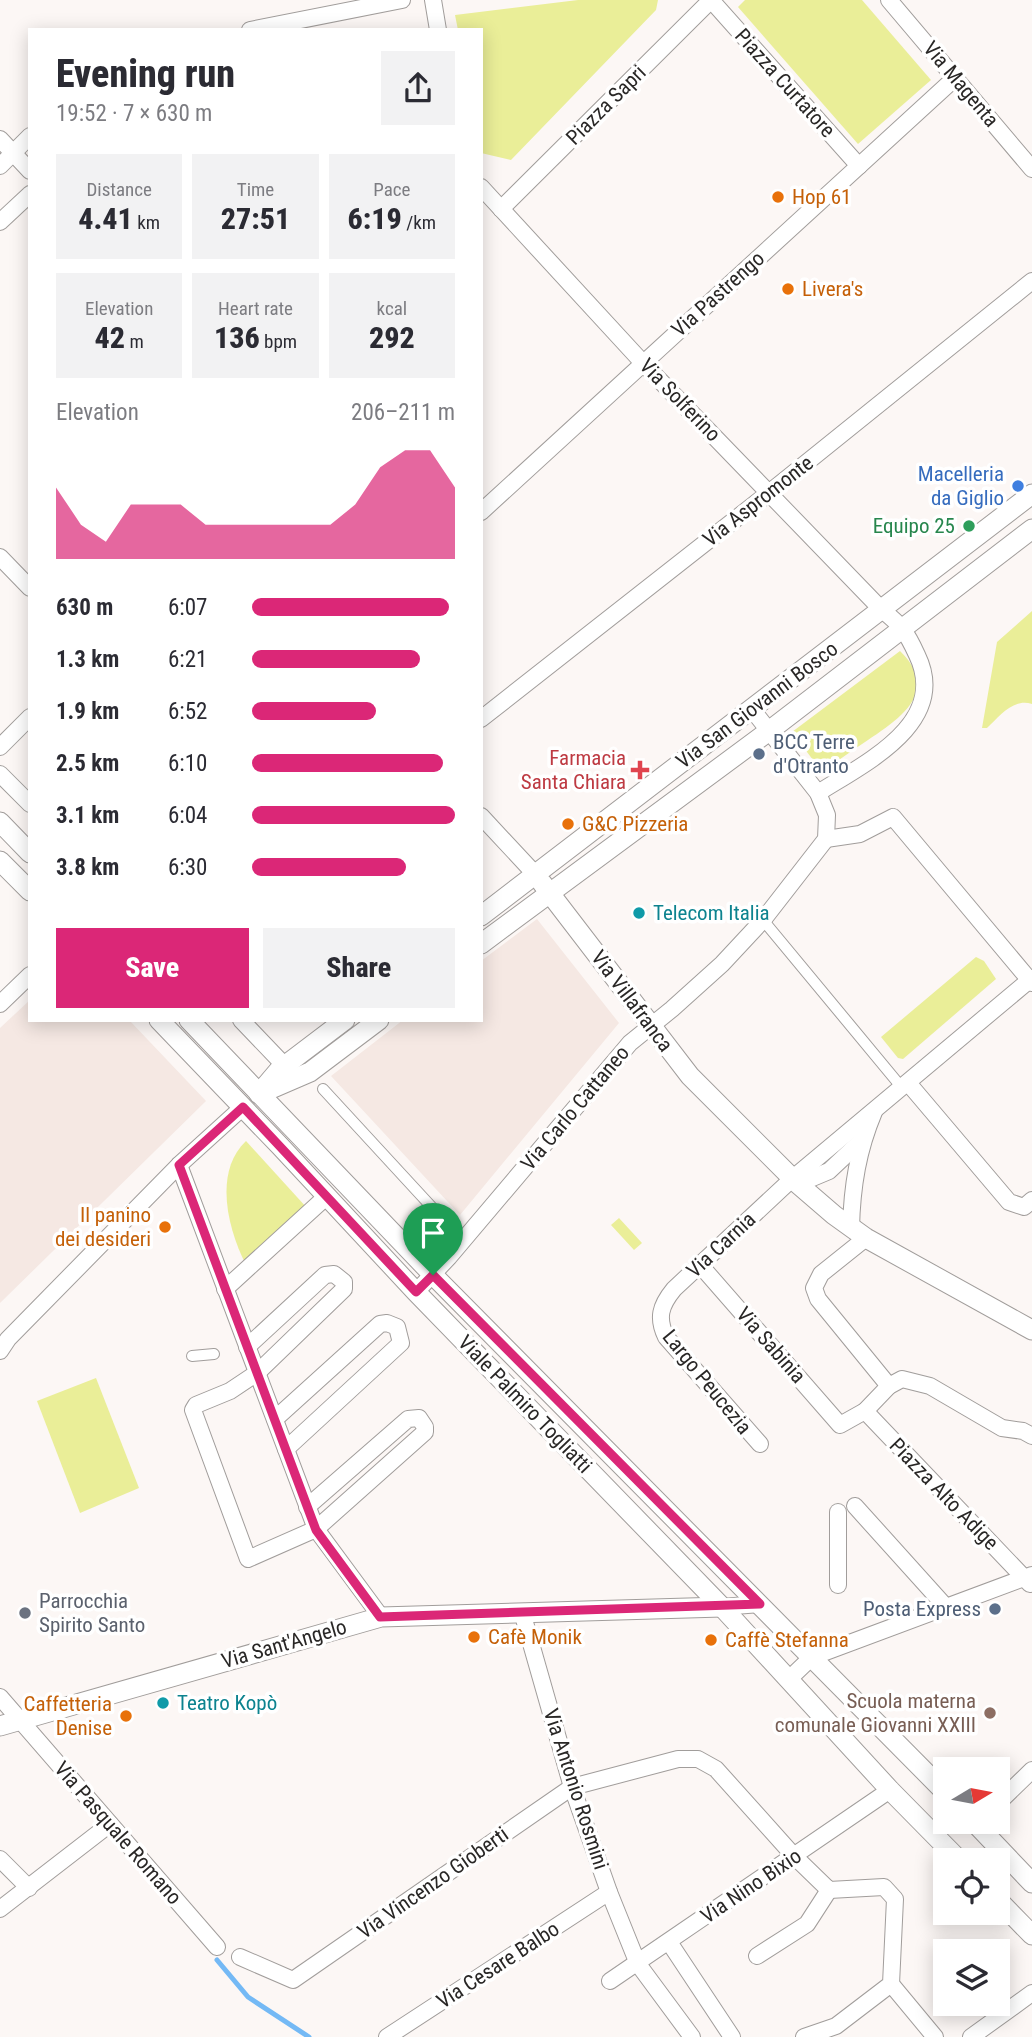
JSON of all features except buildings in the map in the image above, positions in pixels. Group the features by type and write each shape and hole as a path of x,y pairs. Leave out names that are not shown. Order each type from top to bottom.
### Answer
{"street":[{"path":"260,28 402,0"},
{"path":"433,0 438,28"},
{"name":"Piazza Curtatore","path":"711,0 859,166"},
{"name":"Piazza Sapri","path":"501,209 711,0"},
{"name":"Via Magenta","path":"889,0 1032,169"},
{"name":"Via Pastrengo","path":"483,510 956,78"},
{"path":"0,166 28,138"},
{"path":"0,139 28,169"},
{"name":"Via Solferino","path":"483,189 643,363 881,609"},
{"path":"0,222 28,196"},
{"name":"Via Aspromonte","path":"483,717 770,492 1032,281"},
{"name":"Via San Giovanni Bosco","path":"483,914 1032,494"},
{"name":"Via San Giovanni Bosco","path":"483,943 769,731 1032,529"},
{"path":"0,557 28,585"},
{"path":"818,793 873,758 909,729 924,698 925,671 905,628 881,609"},
{"path":"751,708 818,793 827,815 826,839 860,834 894,817 1031,981"},
{"path":"0,747 28,719"},
{"path":"0,774 28,802"},
{"name":"Via Villafranca","path":"483,818 535,874 690,1076 795,1181 858,1233 1032,1330"},
{"path":"0,822 28,851"},
{"name":"Via Carlo Cattaneo","path":"416,1292 463,1241 630,1043 722,964 763,920 826,839"},
{"path":"0,861 28,889"},
{"path":"763,920 1009,1202 1024,1207 1032,1200"},
{"path":"0,1004 28,977"},
{"name":"Via Carnia","path":"660,1317 660,1309 668,1296 856,1125 1031,981"},
{"name":"Viale Palmiro Togliatti","path":"161,1022 416,1292 722,1607 890,1790 947,1848"},
{"name":"Viale Palmiro Togliatti","path":"192,1022 433,1275 933,1780"},
{"path":"243,1022 285,1066"},
{"path":"0,1351 18,1329 179,1165 259,1094 285,1066 342,1022"},
{"path":"259,1094 310,1072 376,1022"},
{"path":"323,1089 463,1241"},
{"path":"874,1112 863,1139 854,1175 858,1233 821,1273 814,1288 818,1299 896,1382 930,1386 1002,1428 1032,1436"},
{"path":"795,1181 829,1171 863,1139"},
{"path":"179,1165 316,1530 380,1617"},
{"path":"225,1289 327,1196"},
{"name":"Via Sabinia","path":"701,1266 840,1425 865,1411"},
{"path":"247,1347 326,1275 334,1274 344,1282 344,1289 257,1373 230,1391 196,1405 193,1415 248,1559 316,1530 425,1432 423,1421 414,1417 408,1419 307,1507"},
{"name":"Largo Peucezia","path":"660,1317 660,1325 666,1337 760,1444"},
{"path":"275,1419 380,1324 387,1323 397,1327 401,1343 286,1449"},
{"path":"192,1356 214,1354"},
{"path":"865,1411 896,1382"},
{"name":"Piazza Alto Adige","path":"865,1411 1029,1579"},
{"path":"855,1506 946,1607"},
{"path":"838,1512 838,1585"},
{"path":"789,1679 813,1657 1029,1579"},
{"path":"722,1607 760,1604"},
{"name":"Via Sant'Angelo","path":"0,1726 380,1617 722,1607"},
{"name":"Via Antonio Rosmini","path":"522,1612 572,1787 609,1892 638,1964 692,2037"},
{"path":"0,1697 20,1720"},
{"name":"Via Pasquale Romano","path":"20,1720 217,1947"},
{"name":"Via Vincenzo Gioberti","path":"240,1957 293,1980 572,1787 678,1759 698,1759 716,1769 794,1857 829,1891"},
{"path":"1010,1791 1032,1770"},
{"name":"Via Nino Bixio","path":"610,1981 890,1790"},
{"path":"0,1909 110,1824"},
{"path":"987,1834 1032,1883"},
{"path":"0,1859 29,1888"},
{"path":"757,1956 807,1924 829,1891 884,1887 895,1899 891,1984 935,2037"},
{"name":"Via Cesare Balbo","path":"387,2037 609,1892"},
{"path":"1010,1912 1032,1935"},
{"path":"669,1942 733,2037"},
{"path":"804,2037 836,2026 891,1984"},
{"path":"971,2037 1032,1993"}],"shaded area":[{"path":"537,919 619,1023 460,1215 331,1076 400,1022 483,1022 483,960"},
{"path":"28,1002 28,1022 131,1022 206,1101 0,1303 0,1028"}],"green space":[{"path":"578,0 658,0 656,10 511,160 483,153 483,28 458,28 455,15"},
{"path":"745,0 862,0 931,80 858,144 738,7"},
{"path":"1032,611 1032,704 1013,706 987,728 982,728 997,642"},
{"path":"900,651 912,665 917,679 917,691 912,702 893,722 822,772 792,732"},
{"path":"976,957 984,961 996,979 903,1059 898,1058 881,1037"},
{"path":"246,1141 307,1208 246,1265 229,1219 227,1185 236,1154"},
{"path":"619,1218 642,1243 634,1250 611,1225"},
{"path":"96,1378 139,1488 80,1513 37,1401"}],"waterway":[{"path":"217,1960 248,1997 309,2037"}],"place":[{"name":"Hop 61","path":"778,197"},
{"name":"Livera's","path":"788,289"},
{"name":"Macelleria da Giglio","path":"1018,486"},
{"name":"Equipo 25","path":"969,526"},
{"name":"BCC Terre d'Otranto","path":"759,754"},
{"name":"Farmacia Santa Chiara","path":"640,770"},
{"name":"G&C Pizzeria","path":"568,824"},
{"name":"Telecom Italia","path":"639,913"},
{"name":"Il panino dei desideri","path":"165,1227"},
{"name":"Posta Express","path":"995,1609"},
{"name":"Parrocchia Spirito Santo","path":"25,1613"},
{"name":"Cafè Monik","path":"474,1637"},
{"name":"Caffè Stefanna","path":"711,1640"},
{"name":"Teatro Kopò","path":"163,1703"},
{"name":"Scuola materna comunale Giovanni XXIII","path":"990,1713"},
{"name":"Caffetteria Denise","path":"126,1716"}],"route":[{"path":"243,1107 416,1292 433,1275 760,1604 380,1617 316,1530 179,1165 243,1107"}]}
